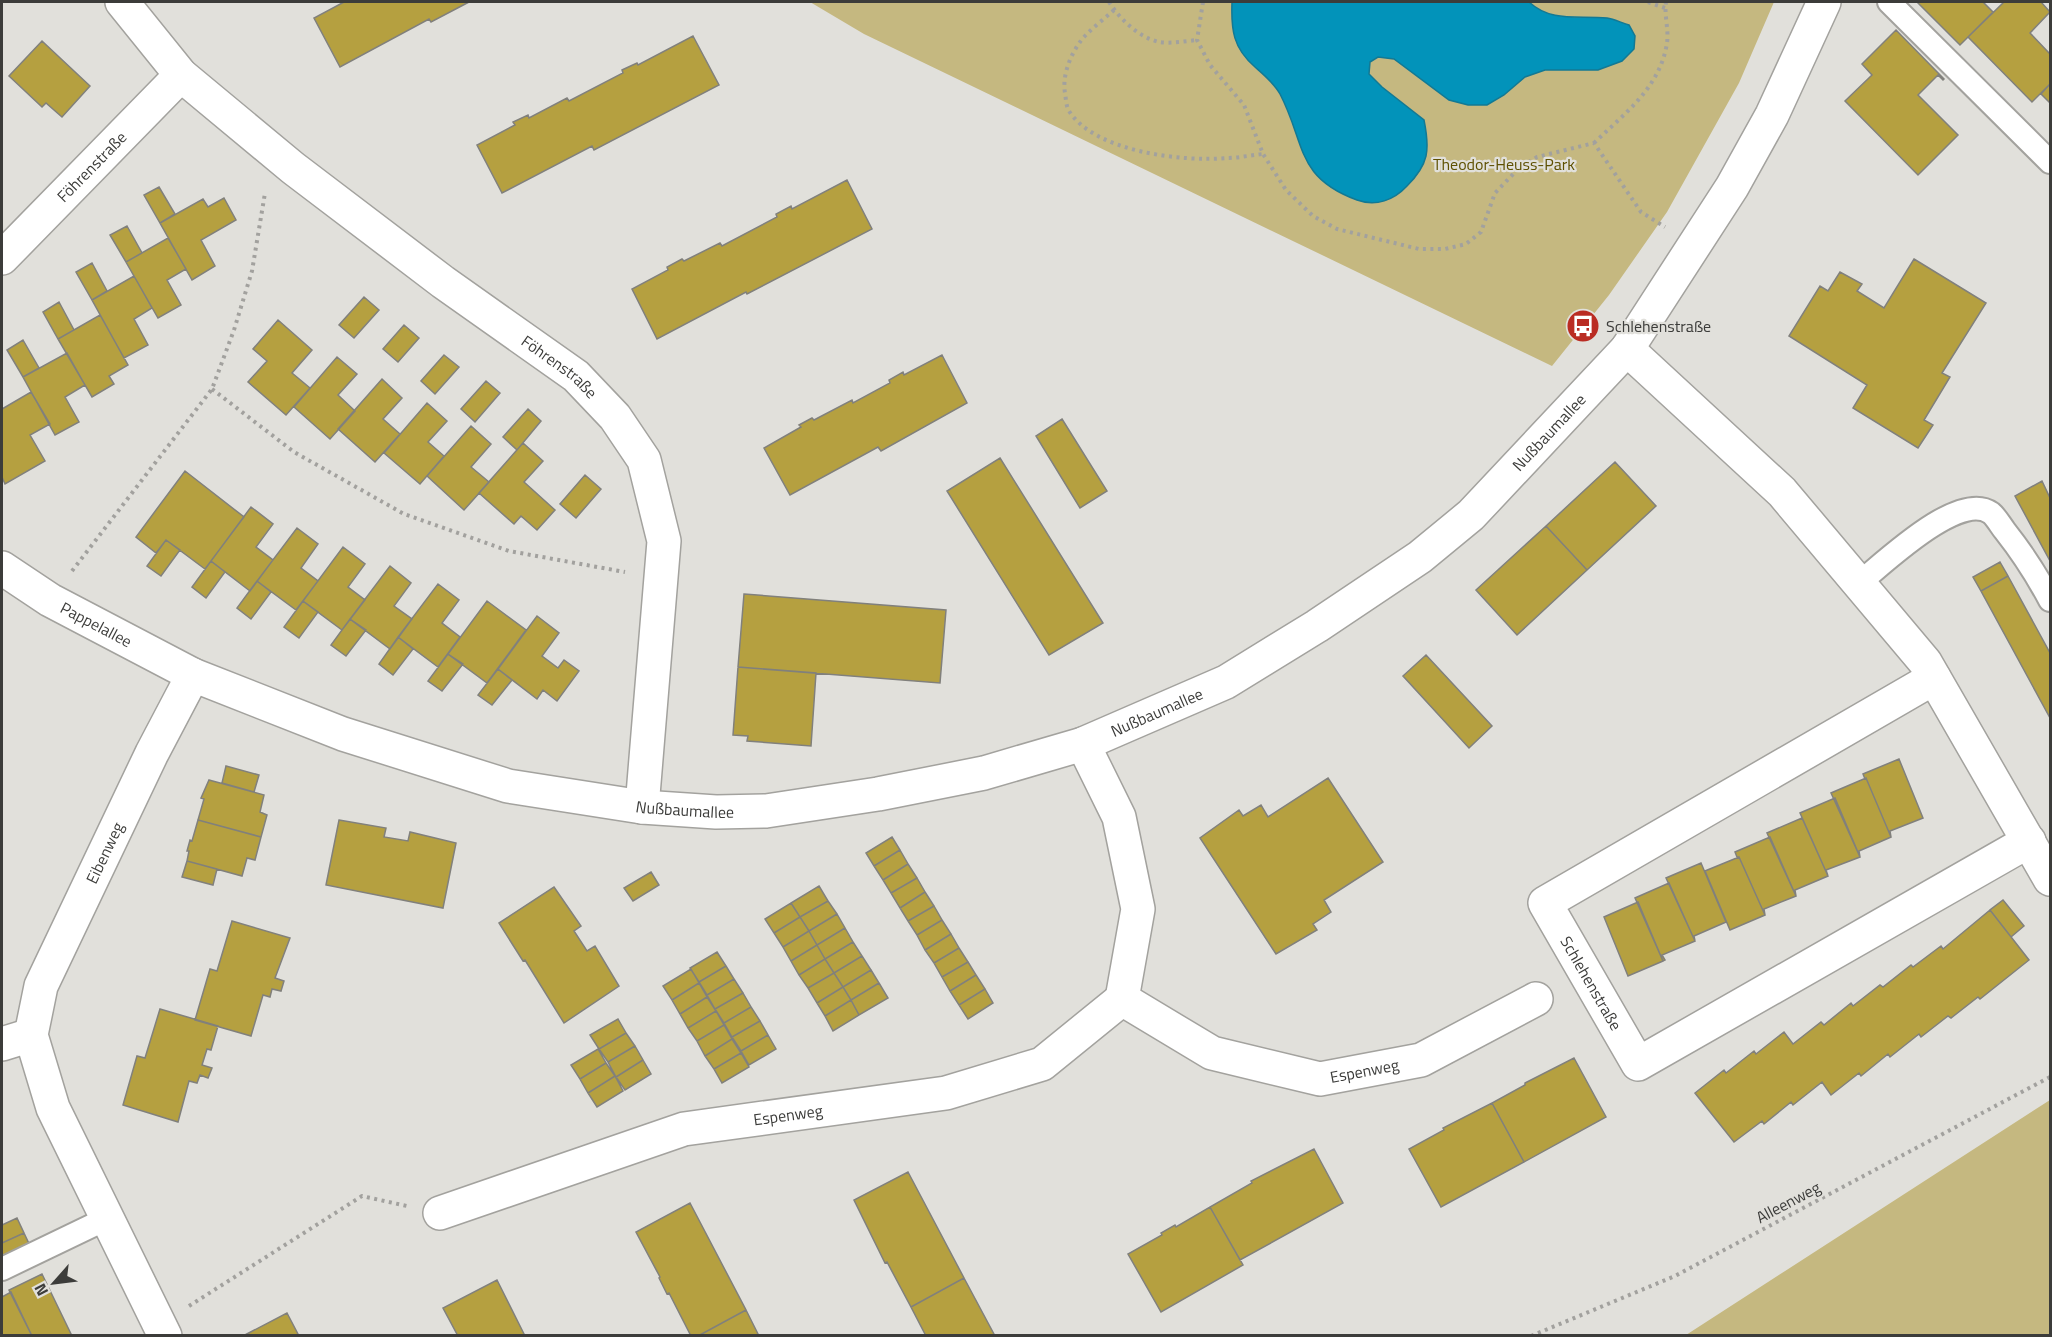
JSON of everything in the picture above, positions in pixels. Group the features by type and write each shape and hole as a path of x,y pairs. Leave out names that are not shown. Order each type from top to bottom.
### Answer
{"street":[{"name":"Föhrenstraße","path":"122,2 181,75 293,168 443,282 576,376 615,417 644,460 664,541 663,578 642,807"},
{"name":"Nußbaumallee","path":"192,675 343,734 508,786 642,807 716,812 766,811 878,794 984,772 1083,744 1226,682 1317,626 1420,557 1471,514 1627,349 1732,187 1772,115 1824,2"},
{"name":"Föhrenstraße","path":"2,258 181,75"},
{"path":"1627,349 1782,492 1925,662 2050,879"},
{"name":"Pappelallee","path":"2,568 50,600 192,675"},
{"name":"Eibenweg","path":"162,1330 53,1108 16,1039 152,753 192,675"},
{"name":"Schlehenstraße","path":"1934,678 1545,903 1638,1064 2029,841"},
{"path":"1083,744 1119,817 1138,909 1122,999"},
{"name":"Espenweg","path":"440,1214 684,1128 946,1094 1042,1064 1122,999 1212,1053 1320,1078 1422,1060 1536,999"}],"lane":[{"path":"1889,2 2050,162"},
{"path":"1859,583 1928,528 1953,513 1974,508 1990,513 2030,563 2050,600"},
{"path":"2,1269 108,1218"}],"path":[{"path":"1109,2 1114,10 1139,34 1161,42 1197,40"},
{"path":"1203,2 1197,40 1210,65 1244,105 1263,154 1286,190 1312,216 1337,229 1419,249 1445,249 1466,244 1481,232 1495,193 1518,170 1537,157 1594,143 1635,104 1657,78 1667,43 1666,2"},
{"path":"1648,2 1665,8"},
{"path":"1114,10 1081,41 1069,61 1066,72 1063,84 1067,109 1082,128 1140,151 1181,158 1226,159 1263,154"},
{"path":"1594,143 1641,212 1695,246"},
{"path":"50,600 212,389 234,330 252,271 266,193 293,168"},
{"path":"212,389 294,452 404,514 509,550 663,578"},
{"name":"Alleenweg","path":"1531,1335 1676,1276 2050,1077"},
{"path":"162,1330 362,1196 440,1214"}],"green space":[{"name":"Theodor-Heuss-Park","path":"810,2 1774,2 1739,83 1667,212 1609,295 1552,366 864,34"},
{"path":"2050,1100 2050,1335 1686,1335"}],"water":[{"path":"1232,2 1529,2 1547,13 1566,17 1607,18 1629,25 1635,36 1634,49 1622,61 1598,70 1545,70 1525,77 1504,95 1487,105 1468,105 1449,100 1394,59 1378,57 1370,62 1369,74 1424,120 1427,148 1420,171 1402,191 1384,201 1371,203 1357,200 1337,191 1322,181 1312,170 1280,94 1242,53 1238,45 1233,30"}],"building":[{"path":"344,2 469,2 431,22 429,19 340,67 314,18"},
{"path":"1917,2 1983,2 1993,12 1960,45"},
{"path":"2004,2 2041,2 2050,12 2030,33 2050,54 2050,84 2032,102 1968,37"},
{"path":"1896,30 1944,79 1938,75 1918,95 1958,135 1918,175 1845,101 1872,75 1862,64"},
{"path":"693,36 719,85 594,150 592,146 502,193 477,145 515,125 513,122 528,115 529,118 567,98 569,101 623,73 622,70 637,63 638,65"},
{"path":"42,41 90,86 62,117 46,103 42,107 9,76"},
{"path":"2050,84 2050,103 2041,94"},
{"path":"847,180 872,229 657,339 632,289 668,270 667,267 682,259 684,261 720,243 722,246 777,217 776,214 791,206 792,209"},
{"path":"159,187 175,214 160,223 144,195"},
{"path":"224,198 236,220 201,240 215,266 192,280 160,223 203,199 208,207"},
{"path":"127,226 142,253 126,262 110,235"},
{"path":"168,238 186,269 167,280 181,305 158,318 126,262"},
{"path":"1914,259 1986,303 1942,373 1950,377 1924,420 1933,425 1918,448 1853,408 1867,385 1789,336 1820,286 1828,291 1840,272 1862,284 1857,291 1884,308"},
{"path":"92,263 107,291 92,300 76,272"},
{"path":"134,276 152,308 134,319 148,345 124,358 92,300"},
{"path":"364,297 379,310 354,338 339,325"},
{"path":"59,302 74,330 58,339 43,312"},
{"path":"100,315 128,365 109,376 114,384 92,397 58,339"},
{"path":"278,320 312,350 292,373 310,388 286,415 248,382 267,361 253,349"},
{"path":"404,325 419,338 398,362 383,349"},
{"path":"23,340 39,368 23,377 7,350"},
{"path":"67,353 85,385 65,397 79,422 55,435 23,377"},
{"path":"444,355 459,367 435,394 421,381"},
{"path":"942,355 967,403 881,451 878,447 790,495 764,448 801,427 799,425 812,418 814,420 852,400 853,403 890,383 889,380 903,372 904,375"},
{"path":"337,357 357,374 338,395 355,411 330,439 294,407"},
{"path":"382,379 402,398 383,419 400,434 375,462 338,429"},
{"path":"486,381 500,393 475,422 461,409"},
{"path":"31,392 50,424 30,435 45,461 5,484 2,477 2,409"},
{"path":"427,403 447,421 428,442 444,456 420,484 384,453"},
{"path":"528,409 541,421 517,450 503,437"},
{"path":"1062,419 1107,491 1080,508 1036,436"},
{"path":"471,426 491,444 471,467 489,482 464,510 427,476"},
{"path":"523,443 543,461 524,482 555,510 537,530 521,516 514,524 479,493"},
{"path":"1000,458 1103,623 1049,655 947,491"},
{"path":"1615,462 1656,506 1587,570 1546,526"},
{"path":"185,471 244,517 205,569 166,540 156,553 136,537"},
{"path":"585,475 601,489 576,518 560,504"},
{"path":"2042,481 2050,498 2050,561 2015,496"},
{"path":"251,507 273,524 256,547 273,560 250,591 211,561"},
{"path":"1546,526 1587,570 1517,635 1476,590"},
{"path":"297,528 318,544 301,568 318,581 296,610 257,581"},
{"path":"166,540 180,550 161,576 147,566"},
{"path":"343,547 365,564 348,587 365,600 342,630 303,601"},
{"path":"211,561 225,572 206,598 192,587"},
{"path":"2000,562 2008,576 1981,591 1973,577"},
{"path":"390,566 411,583 394,606 412,619 390,649 350,619"},
{"path":"2008,576 2050,653 2050,718 1981,591"},
{"path":"257,581 271,592 251,619 237,608"},
{"path":"438,584 459,600 442,623 460,637 438,667 398,637"},
{"path":"744,594 946,610 940,683 738,667"},
{"path":"303,601 318,612 299,638 284,627"},
{"path":"487,601 526,630 487,683 448,654"},
{"path":"537,616 559,633 542,656 558,668 564,660 579,671 557,701 543,690 537,699 498,669"},
{"path":"350,619 366,630 346,656 331,645"},
{"path":"398,637 413,649 393,675 379,664"},
{"path":"448,654 463,664 442,691 428,681"},
{"path":"1426,655 1492,726 1469,748 1403,676"},
{"path":"738,667 816,673 811,746 747,741 748,736 733,735"},
{"path":"498,669 512,680 492,705 478,695"},
{"path":"1899,759 1923,818 1890,831 1891,837 1863,774"},
{"path":"226,766 259,775 254,792 222,783"},
{"path":"1328,778 1383,862 1324,900 1331,912 1313,924 1317,930 1276,954 1200,838 1239,810 1243,816 1261,805 1268,817"},
{"path":"1866,778 1891,837 1859,851 1860,857 1831,793"},
{"path":"209,780 264,795 260,812 267,815 261,837 198,820 204,799 201,798"},
{"path":"1835,798 1860,857 1826,870 1828,876 1800,813"},
{"path":"1802,818 1828,876 1795,890 1796,896 1767,833"},
{"path":"198,820 261,837 255,860 247,858 242,876 187,861 189,851 187,851"},
{"path":"339,820 386,828 384,837 408,841 410,832 456,843 443,908 326,885"},
{"path":"892,837 900,850 874,866 866,853"},
{"path":"1770,837 1796,896 1764,909 1765,915 1735,852"},
{"path":"900,850 908,864 883,880 874,866"},
{"path":"1739,857 1765,915 1730,930 1705,871"},
{"path":"187,861 217,869 213,885 182,877"},
{"path":"1701,863 1726,922 1694,936 1695,941 1666,878"},
{"path":"908,864 917,878 891,893 883,880"},
{"path":"651,872 659,885 633,901 624,888"},
{"path":"917,878 925,892 900,908 891,893"},
{"path":"1669,883 1695,941 1662,955 1665,960 1663,961 1635,898"},
{"path":"819,886 828,901 800,917 791,903"},
{"path":"554,887 581,926 574,931 587,951 595,946 619,986 564,1023 499,923"},
{"path":"925,892 934,906 908,921 900,908"},
{"path":"2003,900 2024,926 2011,937 1990,910"},
{"path":"828,901 837,914 809,931 800,917"},
{"path":"1638,902 1663,961 1628,976 1604,917"},
{"path":"791,903 800,917 774,933 765,919"},
{"path":"934,906 942,920 917,935 908,921"},
{"path":"1990,910 2029,960 1980,999 1978,997 1951,1018 1948,1016 1921,1037 1919,1034 1890,1057 1888,1054 1861,1076 1859,1073 1831,1095 1822,1082 1793,1105 1791,1102 1764,1124 1762,1121 1734,1142 1695,1093 1724,1070 1726,1073 1754,1051 1756,1054 1784,1032 1793,1044 1821,1022 1824,1025 1851,1003 1853,1006 1880,985 1883,987 1911,965 1913,967 1941,946 1943,949"},
{"path":"837,914 845,928 817,945 809,931"},
{"path":"800,917 809,931 783,947 774,933"},
{"path":"942,920 951,934 925,950 917,935"},
{"path":"232,921 290,938 275,978 284,981 281,991 272,989 270,997 263,995 251,1036 195,1020 210,969 217,971"},
{"path":"845,928 853,942 825,959 817,945"},
{"path":"809,931 817,945 791,961 783,947"},
{"path":"951,934 959,948 934,963 925,950"},
{"path":"853,942 862,956 834,973 825,959"},
{"path":"817,945 825,959 799,975 791,961"},
{"path":"959,948 968,962 942,977 934,963"},
{"path":"717,952 726,966 699,982 690,968"},
{"path":"862,956 871,970 843,987 834,973"},
{"path":"825,959 834,973 808,988 799,975"},
{"path":"968,962 976,975 950,991 942,977"},
{"path":"726,966 734,979 707,995 699,982"},
{"path":"691,969 699,983 672,1000 663,986"},
{"path":"871,970 879,983 851,1000 843,987"},
{"path":"834,973 843,987 817,1003 808,988"},
{"path":"976,975 985,989 959,1005 950,991"},
{"path":"734,979 743,993 715,1009 707,995"},
{"path":"699,983 707,997 680,1014 672,1000"},
{"path":"879,983 888,998 859,1015 851,1000"},
{"path":"843,987 851,1000 825,1016 817,1003"},
{"path":"985,989 993,1003 968,1019 959,1005"},
{"path":"743,993 751,1007 724,1023 715,1009"},
{"path":"707,997 716,1011 688,1028 680,1014"},
{"path":"851,1000 859,1015 833,1031 825,1016"},
{"path":"751,1007 760,1021 732,1037 724,1023"},
{"path":"160,1009 218,1026 211,1050 207,1049 202,1065 212,1068 208,1078 200,1075 197,1083 189,1081 178,1122 123,1105 137,1056 145,1058"},
{"path":"716,1011 724,1025 697,1041 688,1028"},
{"path":"618,1019 626,1033 599,1049 590,1035"},
{"path":"760,1021 768,1035 741,1051 732,1037"},
{"path":"724,1025 732,1039 705,1056 697,1041"},
{"path":"626,1033 635,1046 608,1062 599,1049"},
{"path":"768,1035 776,1049 749,1065 741,1051"},
{"path":"732,1039 741,1053 714,1069 705,1056"},
{"path":"635,1046 643,1060 616,1077 608,1062"},
{"path":"598,1049 606,1063 580,1079 571,1065"},
{"path":"741,1053 749,1067 722,1083 714,1069"},
{"path":"1574,1058 1606,1117 1524,1162 1492,1103"},
{"path":"643,1060 651,1074 625,1090 616,1077"},
{"path":"606,1063 615,1076 588,1093 580,1079"},
{"path":"615,1076 623,1091 597,1107 588,1093"},
{"path":"1492,1103 1524,1162 1441,1207 1409,1149 1444,1130 1443,1128"},
{"path":"1314,1149 1343,1203 1240,1260 1210,1207 1252,1183 1251,1181"},
{"path":"908,1172 964,1278 911,1307 887,1262 885,1263 854,1200"},
{"path":"690,1203 746,1310 698,1336 691,1336 636,1232"},
{"path":"1210,1207 1243,1265 1161,1312 1128,1254 1162,1235 1161,1233"},
{"path":"17,1218 24,1233 2,1243 2,1225"},
{"path":"24,1233 31,1248 2,1262 2,1243"},
{"path":"42,1274 72,1336 32,1336 9,1290"},
{"path":"964,1278 995,1336 926,1336 911,1307"},
{"path":"497,1280 525,1336 458,1336 443,1308"},
{"path":"11,1292 32,1336 2,1336 2,1297"},
{"path":"746,1310 759,1336 698,1336"},
{"path":"287,1313 299,1336 243,1336"}],"place":[{"name":"Schlehenstraße","path":"1583,326"}]}
